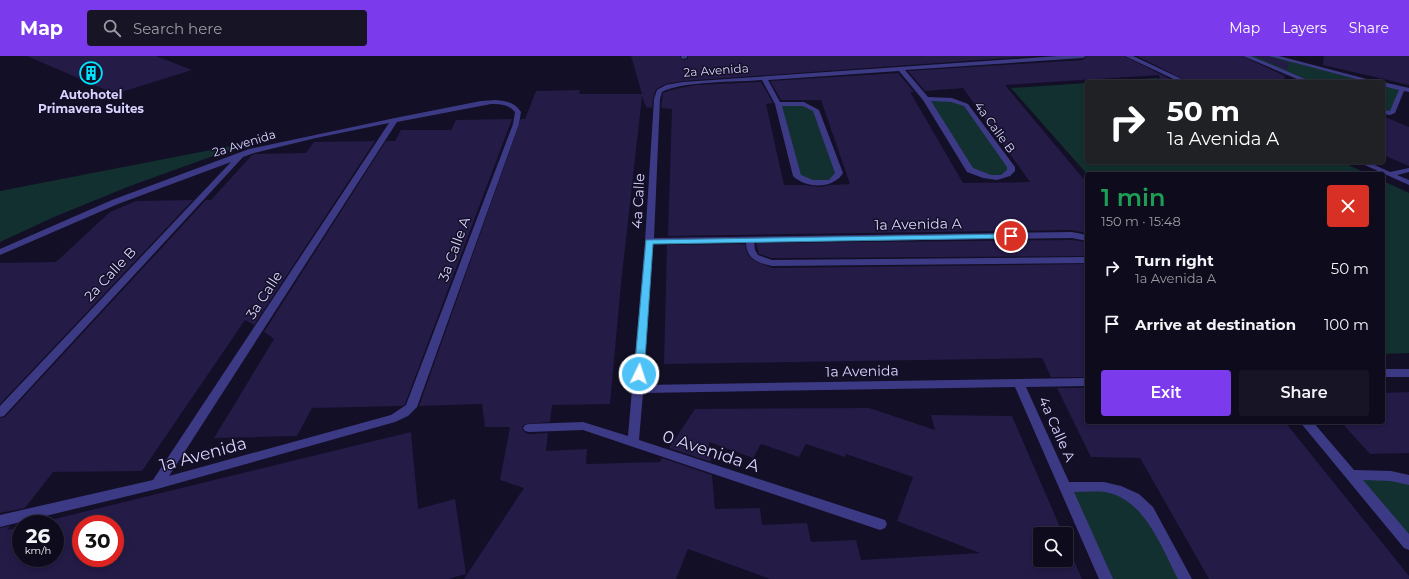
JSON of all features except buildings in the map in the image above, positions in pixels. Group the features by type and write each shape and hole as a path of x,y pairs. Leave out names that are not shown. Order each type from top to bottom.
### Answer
{"street":[{"name":"2a Avenida","path":"662,88 683,84 1083,56"},
{"path":"1128,56 1182,80"},
{"path":"1246,56 1305,80"},
{"path":"1272,56 1367,80"},
{"name":"4a Calle B","path":"901,69 926,99 970,170 991,177 998,177 1009,173 1011,170 1010,167 966,105 952,100 926,99"},
{"path":"764,78 778,104 797,176 815,183 823,183 835,179 839,173 816,110 804,104 778,104"},
{"path":"1385,85 1406,90 1393,112 1385,112"},
{"name":"4a Calle","path":"633,443 649,241 657,99 658,93 662,88"},
{"name":"2a Avenida","path":"0,252 115,202 240,155 277,145 481,103 508,104"},
{"name":"3a Calle A","path":"411,407 516,124 518,112 513,106 508,104"},
{"name":"3a Calle","path":"157,484 395,120"},
{"name":"2a Calle B","path":"0,413 240,155"},
{"path":"1366,164 1384,172"},
{"path":"1389,174 1409,170"},
{"path":"1385,172 1409,183"},
{"name":"1a Avenida A","path":"649,241 1072,235 1085,238"},
{"path":"750,240 750,249 753,255 760,260 772,263 1085,260"},
{"path":"1385,374 1409,373"},
{"name":"1a Avenida","path":"638,389 1085,382"},
{"name":"4a Calle A","path":"1019,384 1106,579"},
{"name":"1a Avenida","path":"0,521 157,484 395,418 411,407"},
{"path":"1308,424 1409,544"},
{"name":"0 Avenida A","path":"529,428 583,426 880,524"},
{"path":"1351,475 1391,476 1409,480"},
{"path":"1065,487 1104,487 1116,490 1134,498 1148,511 1185,579"}],"green space":[{"path":"1246,56 1272,56 1367,80 1304,80"},
{"path":"1157,78 1162,80 1126,80"},
{"path":"1085,83 1085,164 1346,164 1364,172 1085,172 1011,88"},
{"path":"1385,85 1402,89 1393,112 1385,112"},
{"path":"926,99 962,103 1011,171 998,177 976,173"},
{"path":"778,104 798,104 813,107 838,176 823,183 802,179"},
{"path":"252,142 130,186 54,217 0,242 0,191"},
{"path":"1385,182 1409,193 1409,353 1385,354"},
{"path":"1351,475 1409,480 1409,544"},
{"path":"1065,487 1104,487 1134,498 1185,579 1106,579"}],"place":[{"name":"Autohotel Primavera Suites","path":"91,73"}],"route":[{"path":"639,374 649,241 1011,236"}]}
